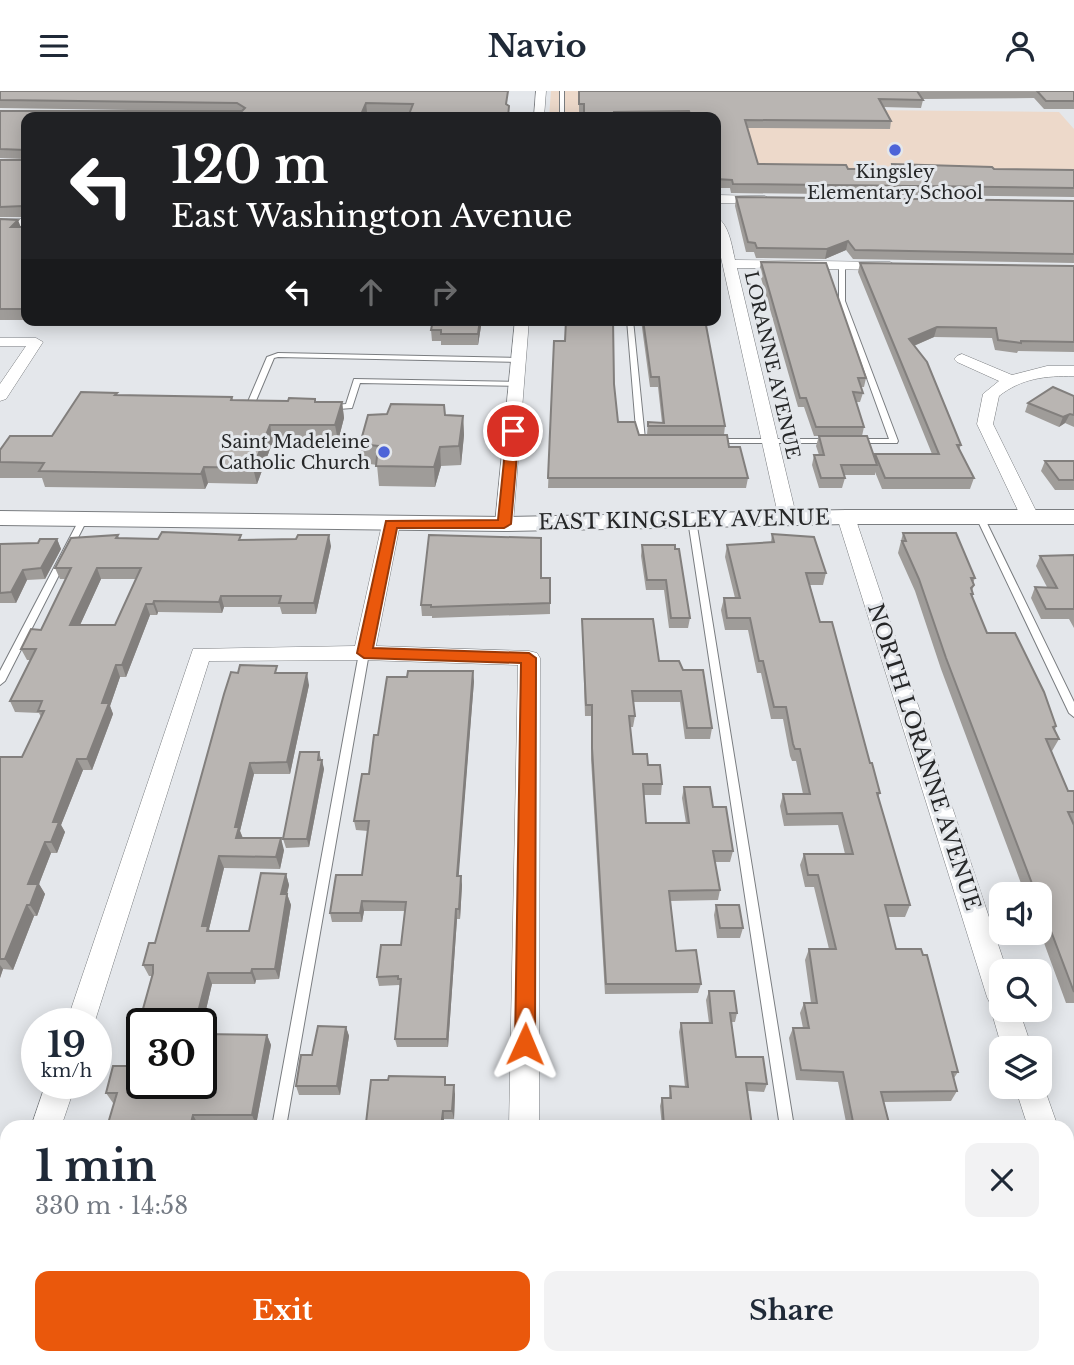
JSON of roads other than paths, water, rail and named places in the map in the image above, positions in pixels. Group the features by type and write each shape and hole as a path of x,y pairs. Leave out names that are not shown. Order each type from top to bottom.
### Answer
{"street":[{"path":"539,112 541,91"},
{"path":"721,199 784,200"},
{"path":"0,223 21,223"},
{"name":"LORANNE AVENUE","path":"721,232 788,519"},
{"path":"729,264 898,266"},
{"path":"504,524 522,326"},
{"path":"0,342 36,342 0,396"},
{"path":"962,359 1010,380"},
{"path":"1030,517 985,424 991,394 1010,380 1047,371 1074,371"},
{"name":"EAST KINGSLEY AVENUE","path":"0,519 504,524 846,517 1074,517"},
{"name":"NORTH LORANNE AVENUE","path":"846,517 989,960"},
{"path":"364,653 391,524"},
{"path":"85,1008 201,654 364,653 529,658 524,1120"},
{"path":"48,1120 56,1099"},
{"path":"1034,1099 1041,1120"}],"lane":[{"path":"562,91 562,112"},
{"path":"705,441 894,441 842,301 842,265"},
{"path":"630,326 640,441 653,441"},
{"path":"270,407 251,404 271,357 519,360"},
{"path":"319,408 349,406 364,357"},
{"path":"357,381 517,384"},
{"path":"980,517 1074,713"},
{"path":"0,681 82,520"},
{"path":"692,520 786,1120"},
{"path":"280,1120 364,653"}],"place":[{"name":"Kingsley Elementary School","path":"895,150"},
{"name":"Saint Madeleine Catholic Church","path":"384,452"}]}
